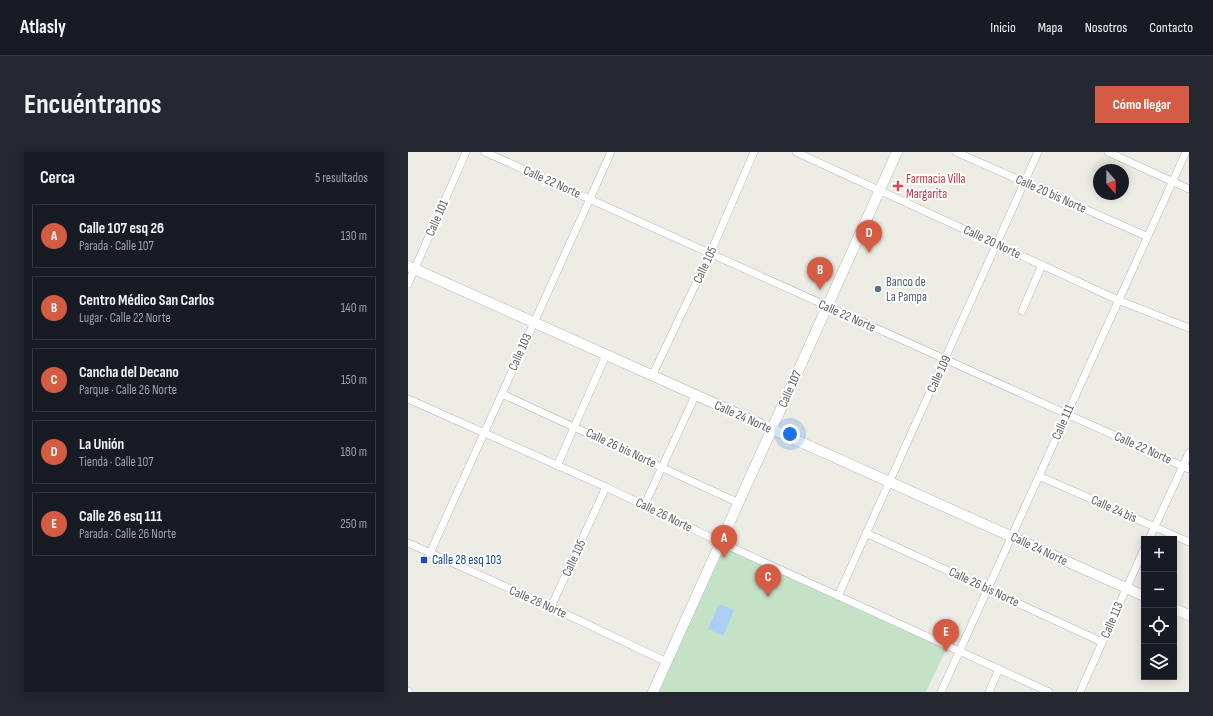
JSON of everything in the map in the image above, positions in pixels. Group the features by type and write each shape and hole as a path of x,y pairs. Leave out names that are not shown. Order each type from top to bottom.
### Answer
{"street":[{"name":"Calle 101","path":"408,284 412,267 466,152"},
{"name":"Calle 22 Norte","path":"485,152 1186,468"},
{"name":"Calle 103","path":"430,553 611,152"},
{"name":"Calle 105","path":"652,376 710,254 754,152"},
{"name":"Calle 20 Norte","path":"796,152 1118,300 1189,328"},
{"name":"Calle 107","path":"653,692 722,543 897,152"},
{"name":"Calle 20 bis Norte","path":"956,152 1146,236"},
{"name":"Calle 109","path":"838,596 946,360 1038,152"},
{"path":"1108,152 1189,189"},
{"name":"Calle 111","path":"941,692 1146,236 1186,152"},
{"path":"1022,311 1042,265"},
{"name":"Calle 24 Norte","path":"412,267 695,396 889,483 1011,535 1125,589 1141,595"},
{"path":"557,466 606,355"},
{"name":"Calle 26 bis Norte","path":"502,394 739,503"},
{"path":"644,506 695,396"},
{"name":"Calle 26 Norte","path":"408,399 606,487 722,543 999,669 1034,689 1049,692"},
{"path":"1150,536 1186,468 1189,453"},
{"name":"Calle 24 bis","path":"1039,476 1189,542"},
{"name":"Calle 105","path":"551,607 606,487"},
{"name":"Calle 26 bis Norte","path":"866,533 1102,642"},
{"name":"Calle 28 Norte","path":"408,543 551,607 667,662"},
{"name":"Calle 113","path":"1080,692 1141,555"},
{"path":"1177,610 1189,615"},
{"path":"989,692 999,669"}],"green space":[{"path":"723,547 947,647 926,692 657,692"}],"water":[{"path":"719,604 734,610 723,636 708,629"}],"place":[{"name":"Farmacia Villa Margarita","path":"898,186"},
{"name":"La Unión","path":"869,253"},
{"name":"Banco de La Pampa","path":"878,289"},
{"name":"Centro Médico San Carlos","path":"820,290"},
{"name":"Calle 107 esq 26","path":"724,558"},
{"name":"Calle 28 esq 103","path":"424,560"},
{"name":"Cancha del Decano","path":"768,597"},
{"name":"Calle 26 esq 111","path":"946,652"}]}
